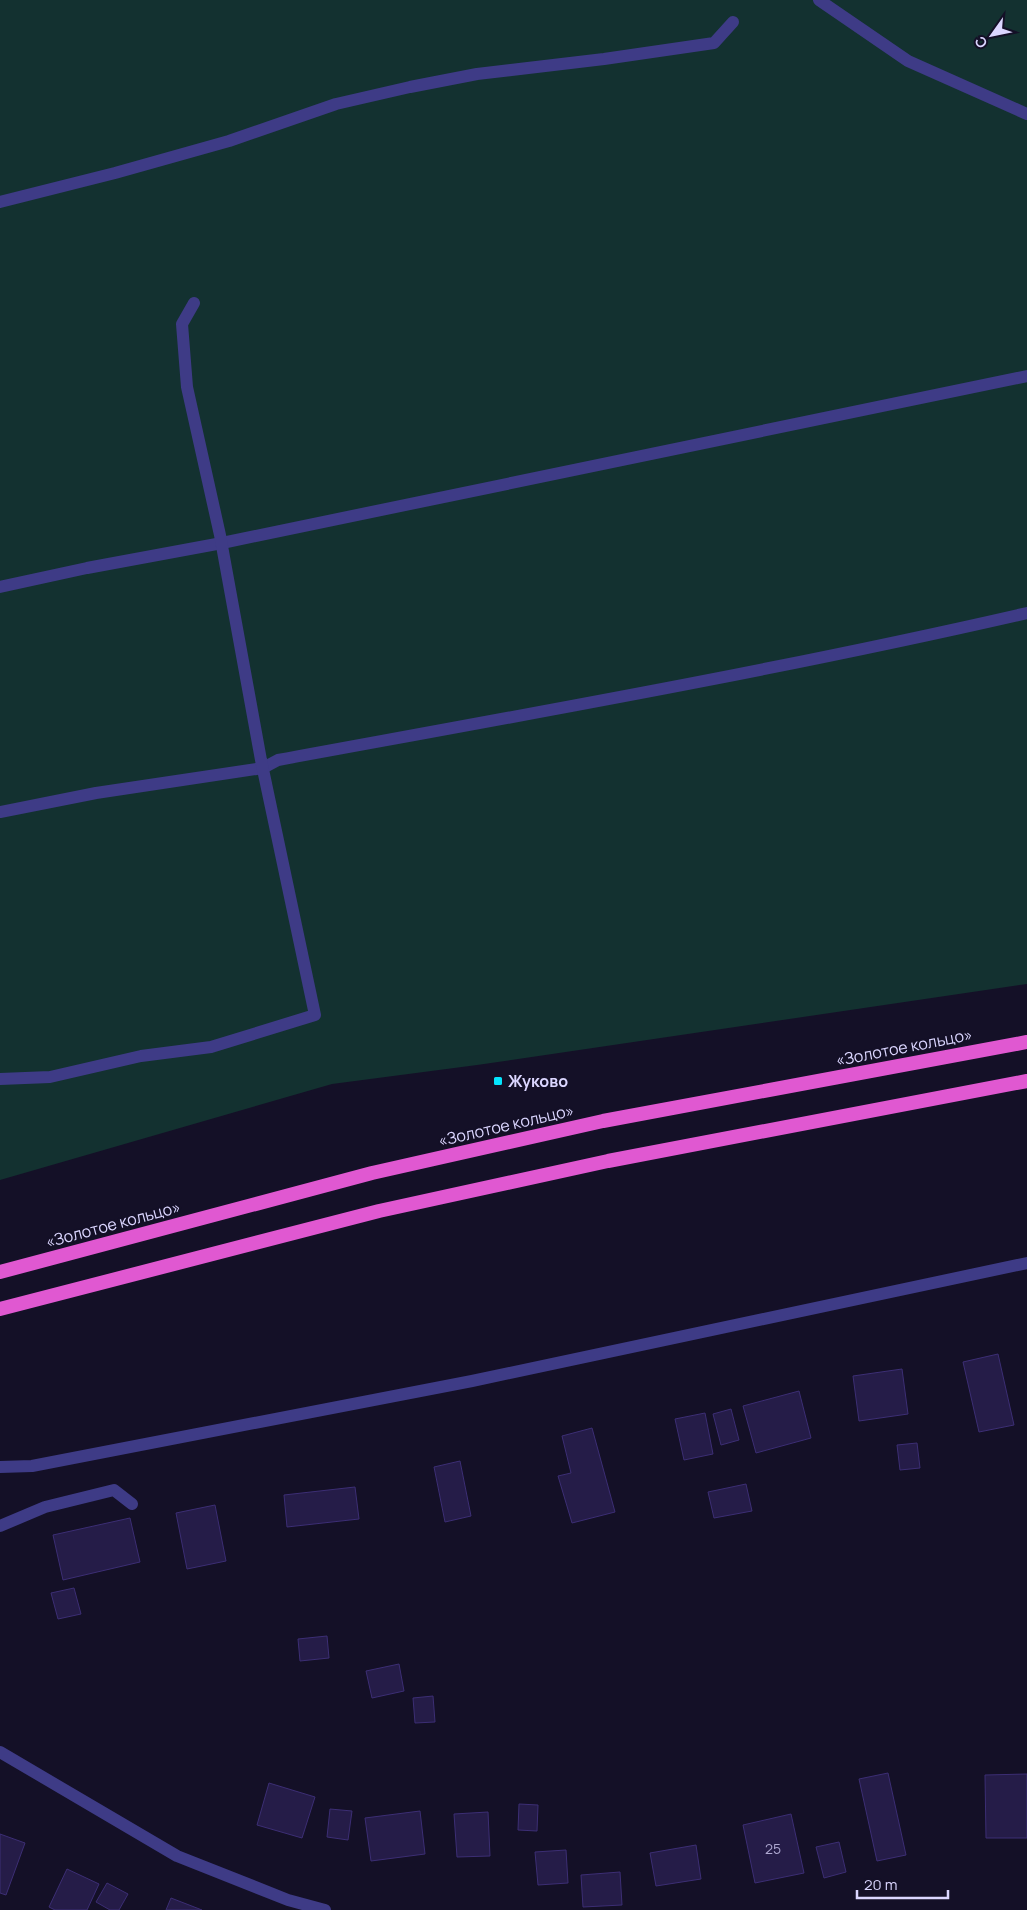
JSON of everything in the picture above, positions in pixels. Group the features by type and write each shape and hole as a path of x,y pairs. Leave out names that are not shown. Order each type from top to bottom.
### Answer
{"highway":[{"name":"«Золотое кольцо»","path":"0,1272 391,1168 604,1121 1027,1042"},
{"path":"0,1309 379,1212 608,1161 1027,1081"}],"street":[{"path":"819,0 908,61 1027,114"},
{"path":"0,202 115,174 229,141 336,104 410,87 477,74 604,59 714,43 733,22"},
{"path":"0,1079 50,1077 141,1056 211,1047 315,1015 263,768 222,543 187,388 182,324 194,303"},
{"path":"0,587 87,568 222,543 1027,376"},
{"path":"0,812 96,793 263,768 278,760 634,695 888,645 1027,613"},
{"path":"0,1468 32,1466 472,1380 1027,1263"},
{"path":"0,1526 45,1507 114,1490 132,1504"},
{"path":"0,1752 177,1856 288,1900 325,1910"}],"green space":[{"path":"0,0 1027,0 1027,984 477,1065 332,1084 0,1180"}],"building":[{"path":"998,1354 1014,1425 979,1432 963,1362"},
{"path":"902,1369 908,1414 859,1421 853,1376"},
{"path":"799,1391 811,1438 756,1453 743,1406"},
{"path":"731,1409 739,1440 721,1445 713,1414"},
{"path":"705,1413 713,1454 684,1460 675,1419"},
{"path":"592,1428 615,1512 572,1523 558,1476 571,1473 562,1436"},
{"path":"917,1443 920,1468 900,1470 897,1445"},
{"path":"460,1461 471,1516 445,1522 434,1467"},
{"path":"746,1484 752,1511 714,1518 708,1492"},
{"path":"355,1487 359,1519 287,1527 284,1495"},
{"path":"215,1505 226,1561 187,1569 176,1513"},
{"path":"130,1518 140,1562 63,1580 53,1535"},
{"path":"74,1588 81,1614 58,1619 51,1593"},
{"path":"327,1636 329,1658 300,1661 298,1639"},
{"path":"399,1664 404,1691 372,1698 366,1671"},
{"path":"433,1696 435,1722 415,1723 413,1698"},
{"path":"888,1773 906,1855 877,1861 859,1779"},
{"path":"1027,1774 1027,1838 986,1838 985,1775"},
{"path":"269,1783 315,1797 302,1838 257,1825"},
{"path":"519,1804 538,1805 537,1831 518,1830"},
{"path":"330,1809 352,1811 348,1840 327,1837"},
{"path":"420,1811 425,1854 371,1861 365,1818"},
{"path":"488,1812 490,1856 457,1857 454,1814"},
{"path":"791,1814 804,1873 755,1883 743,1825"},
{"path":"0,1834 25,1843 6,1895 0,1893"},
{"path":"839,1842 846,1872 824,1878 816,1847"},
{"path":"696,1845 701,1879 656,1886 650,1853"},
{"path":"566,1850 568,1883 538,1885 535,1852"},
{"path":"67,1869 99,1884 87,1910 55,1910 49,1907"},
{"path":"620,1872 622,1905 583,1907 581,1875"},
{"path":"107,1883 128,1894 119,1910 110,1910 96,1902"},
{"path":"171,1898 202,1910 166,1910"}],"place":[{"name":"Жуково","path":"498,1081"}]}
